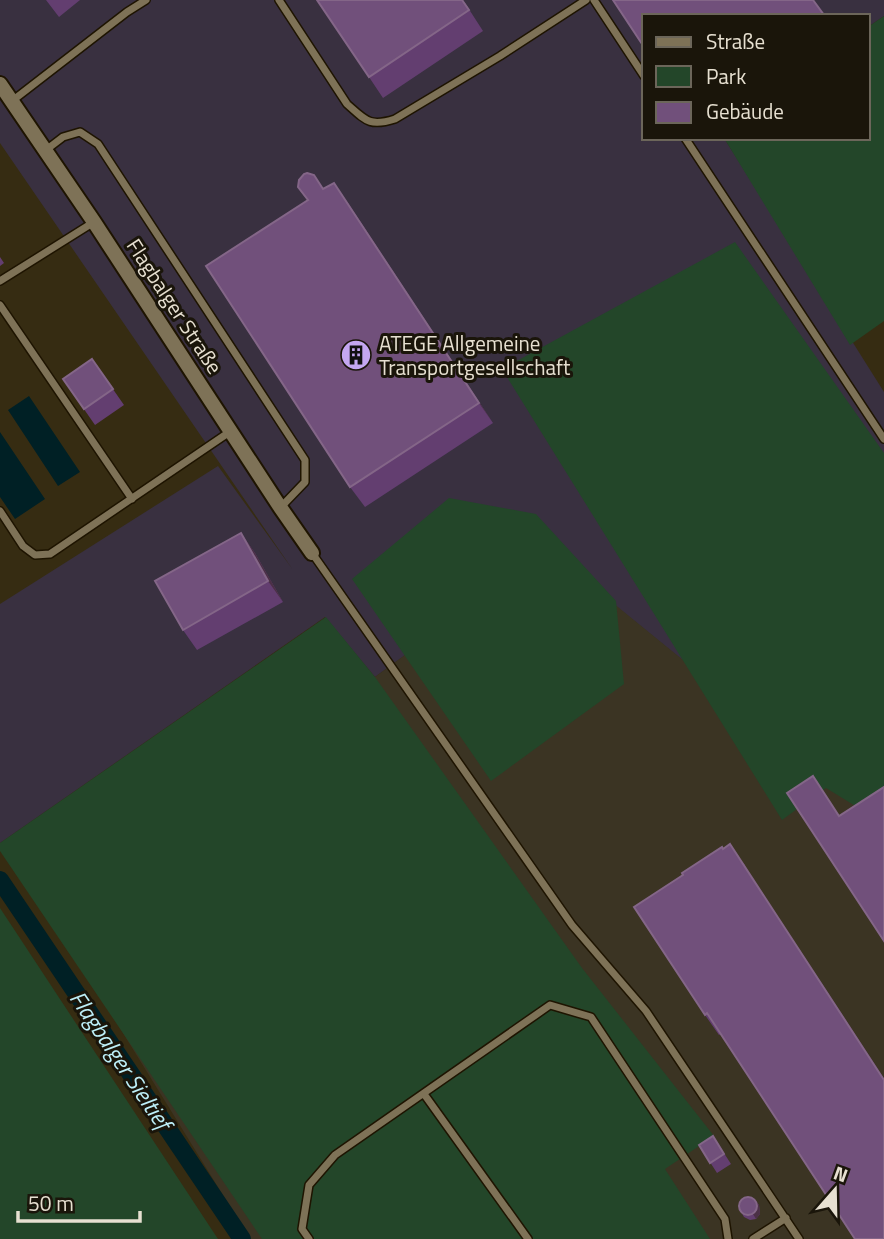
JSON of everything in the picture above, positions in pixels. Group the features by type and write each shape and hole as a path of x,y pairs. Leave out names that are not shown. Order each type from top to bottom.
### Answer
{"street":[{"name":"Flagbalger Straße","path":"0,84 312,553"}],"lane":[{"path":"12,102 146,0"},
{"path":"279,0 347,104 362,118 379,124 395,119 489,63 586,0"},
{"path":"594,0 642,73"},
{"path":"45,151 63,137 80,132 98,144 305,460 304,482 280,507"},
{"path":"686,140 884,439"},
{"path":"0,281 94,222"},
{"path":"0,305 132,499"},
{"path":"0,512 23,546 35,555 50,554 231,431"},
{"path":"312,553 572,925 646,1011 799,1239"},
{"path":"309,1239 302,1229 309,1185 335,1155 550,1005 591,1017 725,1219 728,1239"},
{"path":"424,1094 528,1239"},
{"path":"753,1239 786,1218"}],"shaded area":[{"path":"0,0 884,0 884,16 870,26 870,14 642,14 642,140 725,140 884,392 884,731 839,787 548,551 375,677 325,617 0,843 0,604 218,466 293,570 0,143"},
{"path":"548,550 839,787 884,731 884,1239 250,1239 41,900 375,677"}],"green space":[{"path":"884,16 884,321 850,345 725,140 870,140 870,26"},
{"path":"735,242 884,453 884,789 857,807 826,788 782,820 502,369"},
{"path":"449,498 536,514 616,601 624,684 491,781 352,579"},
{"path":"326,617 375,677 582,968 714,1136 665,1169 710,1239 262,1239 0,851 0,843"},
{"path":"0,908 218,1239 0,1239"}],"water":[{"path":"29,396 80,472 58,486 8,410"},
{"path":"0,432 45,499 15,519 0,497"}],"building":[{"path":"317,0 462,0 469,10 369,77"},
{"path":"613,0 813,0 823,14 642,14 642,44"},
{"name":"ATEGE Allgemeine Transportgesellschaft","path":"307,173 314,175 323,189 334,183 479,403 350,487 206,266 308,200 298,187 299,180"},
{"path":"92,359 113,389 84,409 63,379"},
{"path":"241,533 268,581 183,630 155,581"},
{"path":"813,776 839,816 884,787 884,941 787,793"},
{"path":"730,844 884,1080 884,1239 855,1239 634,907"},
{"path":"713,1136 724,1154 710,1163 699,1145"},
{"path":"748,1197 754,1200 757,1206 754,1212 748,1215 742,1212 739,1206 742,1200"}],"waterway":[{"name":"Flagbalger Sieltief","path":"0,880 242,1239"}],"place":[{"name":"ATEGE Allgemeine Transportgesellschaft","path":"356,355"}]}
